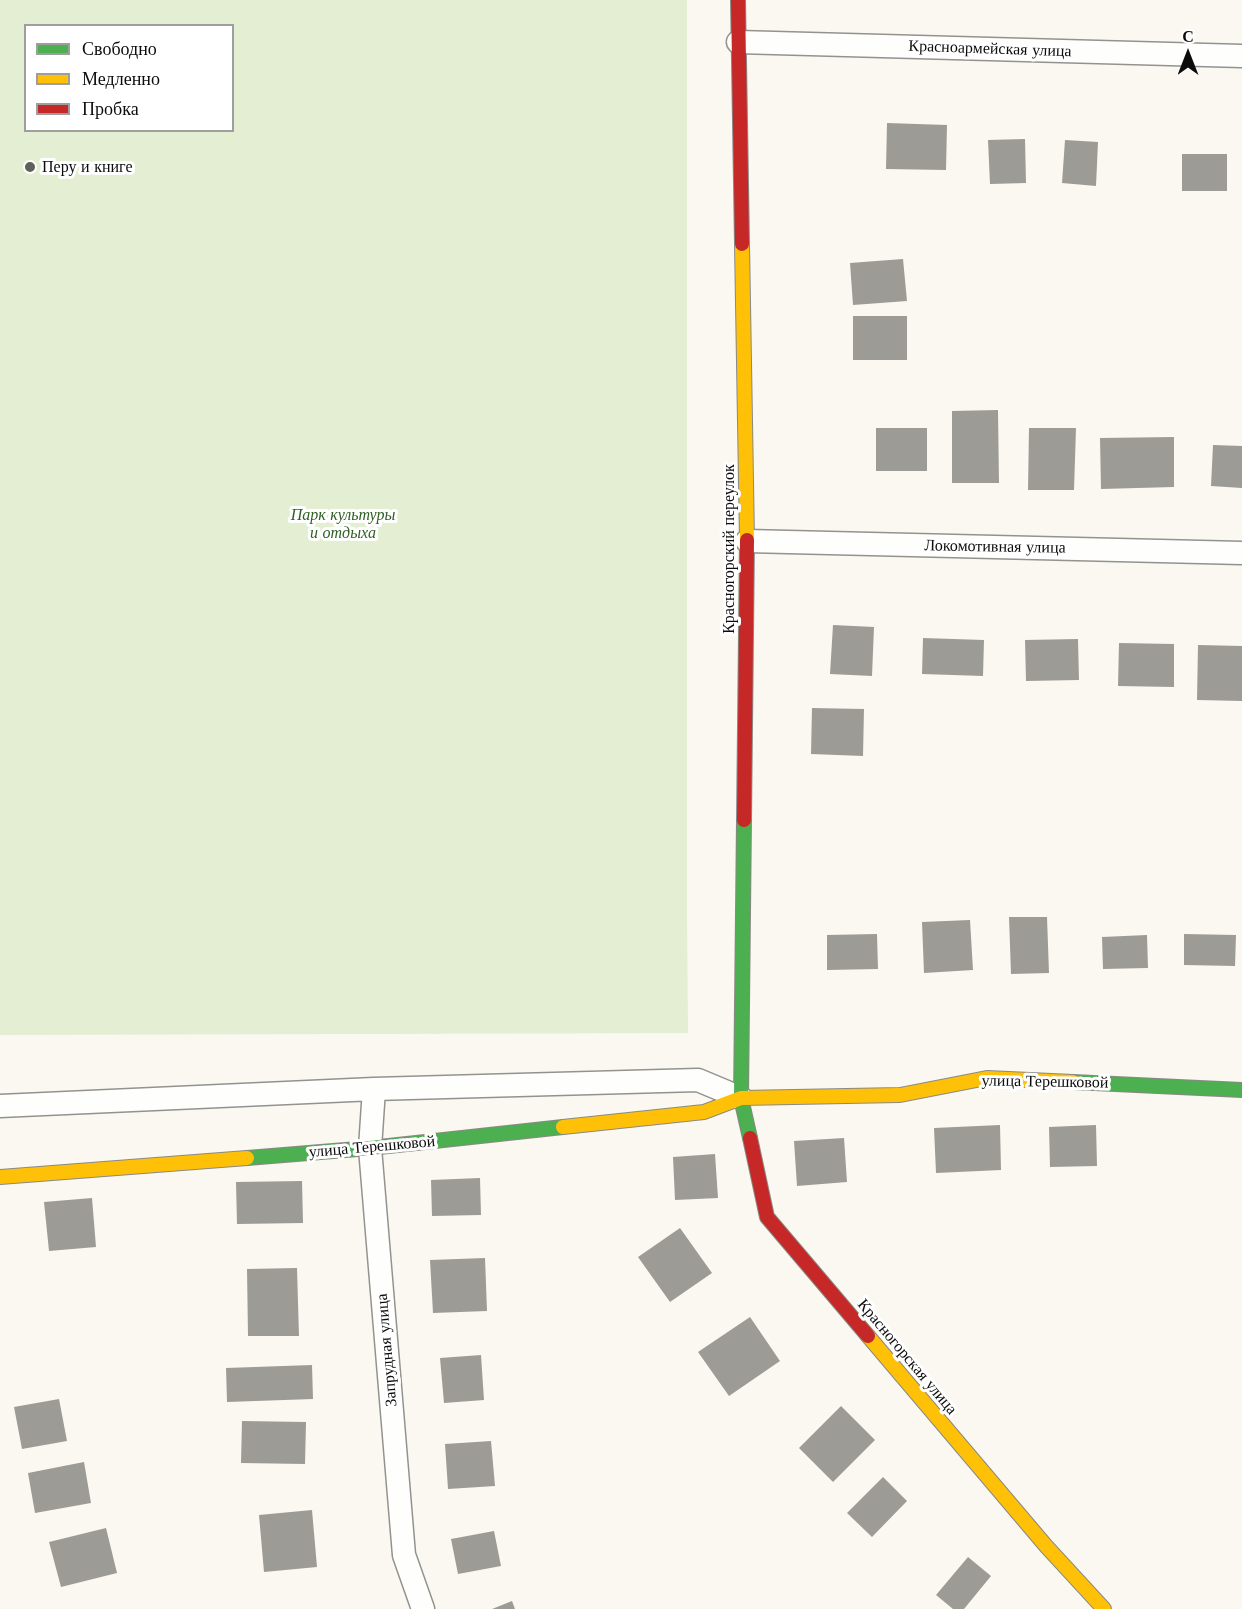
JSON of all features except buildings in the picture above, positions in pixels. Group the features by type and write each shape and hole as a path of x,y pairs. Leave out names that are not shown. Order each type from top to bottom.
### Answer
{"street":[{"name":"Красногорский переулок","path":"738,0 747,540 741,1098"},
{"name":"Красноармейская улица","path":"738,42 1242,56"},
{"name":"Локомотивная улица","path":"747,540 1242,553"},
{"name":"улица Терешковой","path":"0,1177 370,1148 704,1112 741,1098 900,1095 987,1078 1242,1090"},
{"name":"улица Терешковой","path":"0,1106 374,1089 698,1080 741,1098"},
{"name":"Запрудная улица","path":"374,1089 370,1148 404,1555 423,1609"},
{"name":"Красногорская улица","path":"741,1098 767,1217 1038,1537 1104,1609"}],"green space":[{"name":"Парк культуры и отдыха","path":"0,0 687,0 688,1033 0,1035"}],"traffic: fast":[{"path":"744,820 741,1098 750,1138"},
{"path":"1073,1082 1242,1090"},
{"path":"247,1158 370,1148 563,1127"}],"traffic: slow":[{"path":"742,244 747,540"},
{"path":"563,1127 704,1112 741,1098 900,1095 987,1078 1073,1082"},
{"path":"0,1177 247,1158"},
{"path":"868,1336 1046,1546 1104,1609"}],"traffic: jam":[{"path":"738,0 742,244"},
{"path":"744,820 747,540"},
{"path":"750,1138 767,1217 868,1336"}],"place":[{"name":"Перу и книге","path":"30,167"}]}
